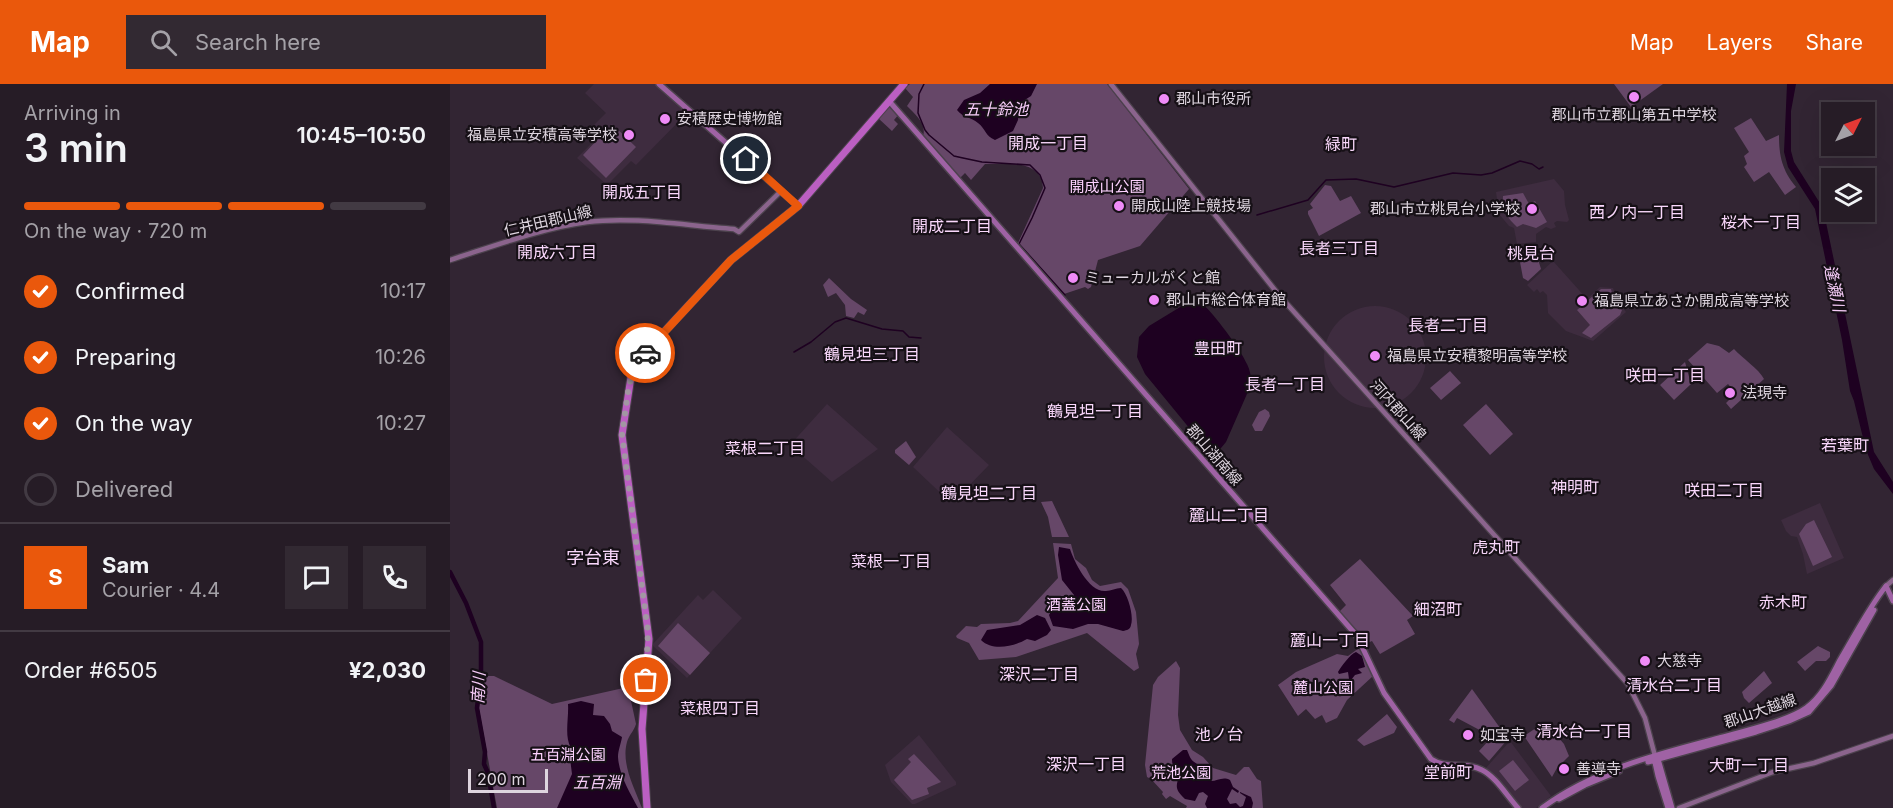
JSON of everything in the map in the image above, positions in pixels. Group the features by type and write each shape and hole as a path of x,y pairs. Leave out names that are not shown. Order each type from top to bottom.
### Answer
{"highway":[{"path":"647,808 642,729 649,639 622,435 629,385 636,366 644,354 731,260 798,206 904,84"}],"main road":[{"path":"659,84 798,206"},
{"name":"河内郡山線","path":"1111,84 1278,294 1628,684 1645,718 1655,758"},
{"name":"郡山湖南線","path":"889,101 1357,636 1380,686 1431,759 1441,764 1483,770 1518,808"},
{"name":"仁井田郡山線","path":"450,260 533,235 587,222 651,222 734,229 739,232 781,191"},
{"path":"1886,590 1893,580"},
{"path":"1886,590 1893,585"},
{"path":"1886,590 1893,601"},
{"path":"1886,590 1893,607"},
{"name":"郡山大越線","path":"1544,808 1569,789 1584,782 1806,708 1821,693 1859,627 1886,590"},
{"path":"1679,808 1773,772 1805,766 1893,736"},
{"path":"1655,758 1670,808"}],"shaded area":[{"name":"福島県立安積高等学校","path":"594,84 655,84 688,112 636,165 631,161 607,185 577,158 596,139 588,131 606,113 585,93"},
{"name":"郡山市立桃見台小学校","path":"1554,179 1564,191 1569,220 1567,222 1557,221 1554,223 1556,227 1551,229 1546,227 1536,234 1536,242 1517,244 1514,228 1509,226 1499,214 1496,192"},
{"name":"福島県立あさか開成高等学校","path":"1553,261 1587,299 1600,287 1613,288 1618,302 1626,312 1593,341 1566,331 1548,313 1547,295 1543,291 1540,293 1537,289 1534,292 1527,285"},
{"name":"福島県立安積黎明高等学校","path":"1375,306 1395,310 1411,321 1422,337 1426,357 1422,377 1411,393 1395,404 1375,408 1355,404 1339,393 1328,377 1324,357 1328,337 1339,321 1355,310"},
{"path":"827,404 878,449 832,482 790,445"},
{"path":"947,427 989,465 954,501 949,501 913,467"},
{"path":"1820,503 1844,558 1807,574 1797,537 1791,536 1786,531 1781,520"},
{"path":"713,590 742,618 687,678 652,645 698,595 703,600"},
{"path":"919,735 956,785 912,804 891,782 885,765"},
{"path":"1510,741 1551,796 1536,808 1520,808 1485,769"}],"green space":[{"name":"開成山公園","path":"910,84 1107,84 1189,189 1140,246 1098,260 1091,287 1064,294 1018,243 1043,188 1036,172 1021,165 985,164 971,180 965,173 960,178 923,136 922,123 907,106 913,97 905,88"},
{"name":"郡山市立郡山第五中学校","path":"1614,84 1663,84 1631,107"},
{"path":"889,105 900,113 894,120 898,124 892,131 878,118"},
{"path":"1751,118 1766,141 1779,135 1782,162 1787,175 1796,187 1785,195 1769,172 1754,182 1744,167 1747,164 1744,156 1749,152 1734,128"},
{"path":"612,124 636,147 606,178 583,155"},
{"path":"1325,185 1331,186 1340,201 1351,196 1361,213 1319,236 1308,211 1313,208 1310,204"},
{"path":"1523,193 1529,204 1535,201 1547,222 1536,228 1523,224 1517,227 1510,220 1504,210 1503,196"},
{"path":"1538,259 1541,269 1528,281 1523,278 1520,262"},
{"path":"829,278 851,299 867,310 864,315 858,312 854,318 846,316 845,305 836,293 828,297 823,285"},
{"path":"1601,289 1611,289 1614,302 1622,310 1620,315 1591,338 1582,333 1590,325 1577,310"},
{"path":"1707,343 1719,346 1729,353 1734,349 1764,379 1731,409 1726,403 1736,393 1728,384 1717,393 1688,360"},
{"path":"1685,362 1691,384 1674,400 1660,385"},
{"path":"1450,371 1461,383 1441,400 1430,388"},
{"path":"1486,404 1513,434 1490,455 1463,425"},
{"path":"1265,409 1270,416 1262,431 1255,431 1252,425 1259,412"},
{"path":"906,441 916,457 909,465 895,453 895,450"},
{"path":"1052,501 1069,537 1052,537 1048,517 1041,502"},
{"path":"1814,520 1832,557 1813,566 1799,534 1806,524"},
{"name":"酒蓋公園","path":"1053,543 1071,544 1075,559 1086,568 1092,580 1100,586 1121,582 1128,589 1136,612 1139,644 1136,654 1139,668 1134,671 1087,633 1016,657 979,660 969,643 957,638 956,636 966,626 977,627 981,624 1018,621 1058,578"},
{"path":"1360,559 1413,616 1407,620 1415,634 1380,654 1372,641 1363,645 1339,612 1346,605 1330,585"},
{"path":"678,623 710,653 690,675 658,646"},
{"path":"1818,646 1830,652 1830,657 1826,661 1816,661 1805,671 1797,662"},
{"name":"麓山公園","path":"1359,648 1373,676 1347,700 1337,718 1326,723 1322,715 1315,719 1306,709 1298,716 1278,685 1296,672 1337,654 1348,656"},
{"name":"荒池公園","path":"1176,661 1180,668 1178,715 1180,730 1192,750 1203,757 1213,768 1236,775 1244,767 1249,767 1261,781 1263,808 1186,808 1187,806 1170,796 1166,799 1163,792 1147,777 1145,765 1153,685 1158,677"},
{"path":"1764,671 1772,683 1749,703 1742,692"},
{"name":"五百淵公園","path":"486,676 494,676 552,704 628,687 636,724 627,742 626,759 629,775 642,808 497,808 479,709 481,689"},
{"path":"1472,689 1508,739 1489,761 1479,751 1491,738 1489,735 1457,718 1454,723 1449,720"},
{"path":"1387,714 1397,727 1394,733 1364,746 1357,740"},
{"path":"1545,722 1564,744 1569,756 1552,777 1524,736"},
{"path":"914,754 941,782 927,788 929,794 912,800 894,780 911,762 908,759"},
{"path":"1513,760 1529,780 1515,791 1499,771"}],"water":[{"name":"五十鈴池","path":"990,84 1037,84 1031,96 1020,103 1018,120 1013,131 995,140 978,123 957,110 964,100 980,93"},
{"name":"逢瀬川","path":"1787,84 1796,84 1791,111 1791,151 1794,162 1821,205 1821,222 1826,222 1874,452 1893,482 1893,494 1874,469 1866,450 1850,391 1815,209 1788,167 1784,152"},
{"path":"1195,298 1207,308 1231,338 1244,358 1251,375 1251,382 1247,385 1250,387 1226,442 1221,448 1209,449 1204,446 1145,374 1137,357 1139,337 1149,326"},
{"path":"1059,547 1070,549 1083,575 1094,587 1106,591 1121,588 1124,591 1131,611 1132,621 1129,629 1123,631 1098,624 1088,624 1073,629 1053,626 1049,615 1051,611 1071,603 1074,595 1062,580"},
{"path":"1037,615 1045,618 1051,630 1047,635 1035,641 1027,639 1010,646 998,647 981,640 987,630 1020,625"},
{"path":"1356,652 1362,656 1365,667 1358,669 1362,673 1355,675 1351,680 1348,672 1339,674 1338,672 1348,658"},
{"name":"五百淵","path":"581,701 594,704 593,715 604,716 612,731 622,737 618,754 620,770 638,808 557,808 572,774 571,748 567,732 568,704"},
{"path":"1183,750 1187,750 1193,761 1203,768 1206,780 1224,778 1230,780 1233,787 1239,791 1238,793 1232,789 1227,799 1230,804 1236,803 1240,807 1243,806 1246,797 1240,792 1251,797 1252,808 1207,808 1205,804 1208,796 1203,792 1199,793 1195,801 1185,799 1178,791 1178,776 1172,761"}],"waterway":[{"path":"924,84 919,94 918,113 925,130 954,156 982,162 1030,165 1040,175 1045,188 1019,244 1065,295"},
{"path":"1257,215 1308,200 1326,180 1356,179 1394,187 1453,173 1481,175 1492,173 1520,161 1532,164 1539,169 1543,167"},
{"path":"794,352 811,342 835,322 846,318 882,329 903,331 909,337 921,338"},
{"name":"南川","path":"450,572 466,603 481,642 481,673 477,708 485,752 484,764 488,773 494,808"}],"way so far":[{"path":"645,353 636,366 629,385 622,435 625,472 648,632 646,680"}],"place":[{"name":"郡山市立郡山第五中学校","path":"1634,97"},
{"name":"郡山市役所","path":"1164,99"},
{"name":"安積歴史博物館","path":"665,119"},
{"name":"福島県立安積高等学校","path":"629,135"},
{"name":"開成山陸上競技場","path":"1119,206"},
{"name":"郡山市立桃見台小学校","path":"1532,209"},
{"name":"ミューカルがくと館","path":"1073,278"},
{"name":"郡山市総合体育館","path":"1154,300"},
{"name":"福島県立あさか開成高等学校","path":"1582,301"},
{"name":"福島県立安積黎明高等学校","path":"1375,356"},
{"name":"法現寺","path":"1730,393"},
{"name":"大慈寺","path":"1645,661"},
{"name":"如宝寺","path":"1468,735"},
{"name":"善導寺","path":"1564,769"}],"district":[{"name":"開成一丁目","path":"1048,143"},
{"name":"緑町","path":"1341,144"},
{"name":"開成五丁目","path":"642,192"},
{"name":"西ノ内一丁目","path":"1637,212"},
{"name":"桜木一丁目","path":"1761,222"},
{"name":"開成二丁目","path":"952,226"},
{"name":"長者三丁目","path":"1339,248"},
{"name":"開成六丁目","path":"557,252"},
{"name":"桃見台","path":"1531,253"},
{"name":"長者二丁目","path":"1448,325"},
{"name":"豊田町","path":"1218,348"},
{"name":"鶴見坦三丁目","path":"872,354"},
{"name":"咲田一丁目","path":"1665,375"},
{"name":"長者一丁目","path":"1285,384"},
{"name":"鶴見坦一丁目","path":"1095,411"},
{"name":"若葉町","path":"1845,445"},
{"name":"菜根二丁目","path":"765,448"},
{"name":"神明町","path":"1575,487"},
{"name":"咲田二丁目","path":"1724,490"},
{"name":"鶴見坦二丁目","path":"989,493"},
{"name":"麓山二丁目","path":"1229,515"},
{"name":"虎丸町","path":"1496,547"},
{"name":"字台東","path":"593,558"},
{"name":"菜根一丁目","path":"891,561"},
{"name":"赤木町","path":"1783,602"},
{"name":"細沼町","path":"1438,609"},
{"name":"麓山一丁目","path":"1330,640"},
{"name":"深沢二丁目","path":"1039,674"},
{"name":"清水台二丁目","path":"1674,685"},
{"name":"菜根四丁目","path":"720,708"},
{"name":"清水台一丁目","path":"1584,731"},
{"name":"池ノ台","path":"1219,734"},
{"name":"深沢一丁目","path":"1086,764"},
{"name":"大町一丁目","path":"1749,765"},
{"name":"堂前町","path":"1448,772"}],"route":[{"path":"645,353 731,260 798,206 746,159"}]}
